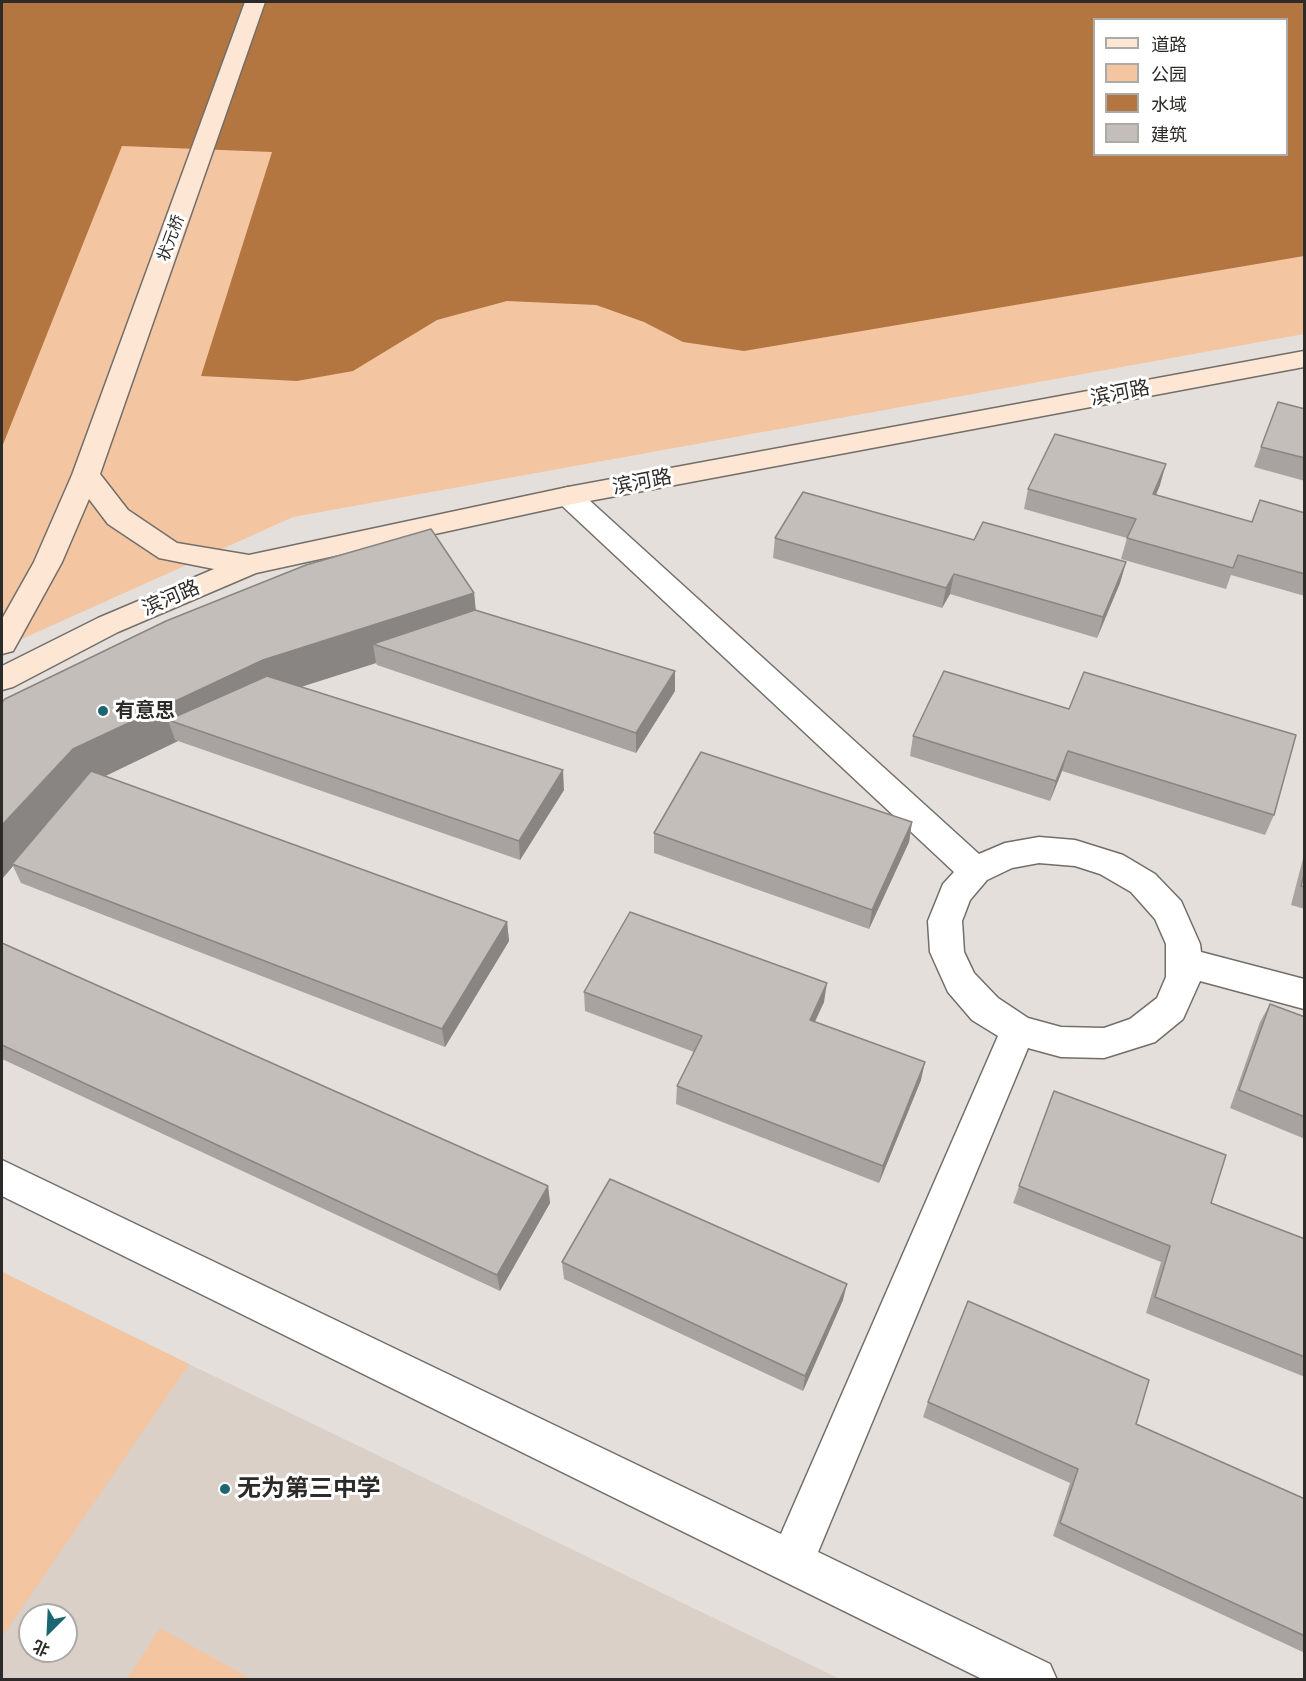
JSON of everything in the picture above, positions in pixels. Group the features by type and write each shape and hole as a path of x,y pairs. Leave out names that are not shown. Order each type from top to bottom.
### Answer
{"street":[{"name":"状元桥","path":"2,644 48,562 86,475 255,2"},
{"name":"滨河路","path":"2,679 108,625 249,565 568,496 1305,359"},
{"path":"86,475 118,517 169,551 249,565"},
{"path":"568,496 975,871"},
{"path":"1039,850 1075,853 1111,864 1143,883 1169,911 1183,944 1184,962 1184,977 1170,1008 1142,1031 1104,1043 1061,1042 1018,1030 985,1009 960,982 947,952 945,921 955,894 975,871 1005,856 1039,850"},
{"path":"1184,962 1305,994"},
{"path":"791,1562 1018,1030"},
{"path":"2,1178 1034,1680"}],"shaded area":[{"name":"无为第三中学","path":"2,1272 189,1364 840,1679 2,1679"}],"green space":[{"path":"2,2 1304,2 1304,334 293,517 2,648"},
{"path":"2,1272 189,1364 25,1603 18,1603 18,1614 2,1637"},
{"path":"160,1628 251,1679 127,1679"}],"water":[{"path":"2,2 1304,2 1304,256 744,351 683,342 644,322 596,305 507,301 437,320 353,371 297,381 201,376 272,152 122,146 2,447"}],"building":[{"path":"1278,402 1305,409 1305,458 1261,447"},
{"path":"1055,434 1166,464 1153,494 1252,522 1260,500 1305,513 1305,574 1238,555 1233,568 1127,538 1136,519 1028,489"},
{"path":"803,492 974,540 983,522 1126,562 1103,617 954,574 946,588 775,538"},
{"path":"431,529 474,593 263,660 73,749 2,825 2,702 5,699 166,621 306,565"},
{"path":"475,610 675,671 636,733 373,644"},
{"path":"944,671 1069,709 1084,672 1296,735 1274,815 1068,751 1056,781 913,736"},
{"path":"267,676 563,770 519,841 168,720"},
{"path":"701,752 912,822 872,910 654,833"},
{"path":"91,771 507,922 442,1029 12,864"},
{"path":"1305,870 1305,887 1301,886"},
{"path":"630,912 827,983 810,1020 925,1062 883,1166 677,1086 702,1036 584,992"},
{"path":"2,943 548,1186 497,1275 2,1045"},
{"path":"1270,1004 1305,1017 1305,1117 1239,1090"},
{"path":"1054,1091 1226,1155 1211,1203 1305,1239 1305,1357 1155,1297 1170,1246 1019,1186"},
{"path":"610,1179 847,1284 805,1376 562,1262"},
{"path":"968,1301 1149,1380 1136,1424 1305,1499 1305,1636 1060,1523 1078,1469 928,1402"}],"place":[{"name":"有意思","path":"103,711"},
{"name":"无为第三中学","path":"225,1489"}]}
